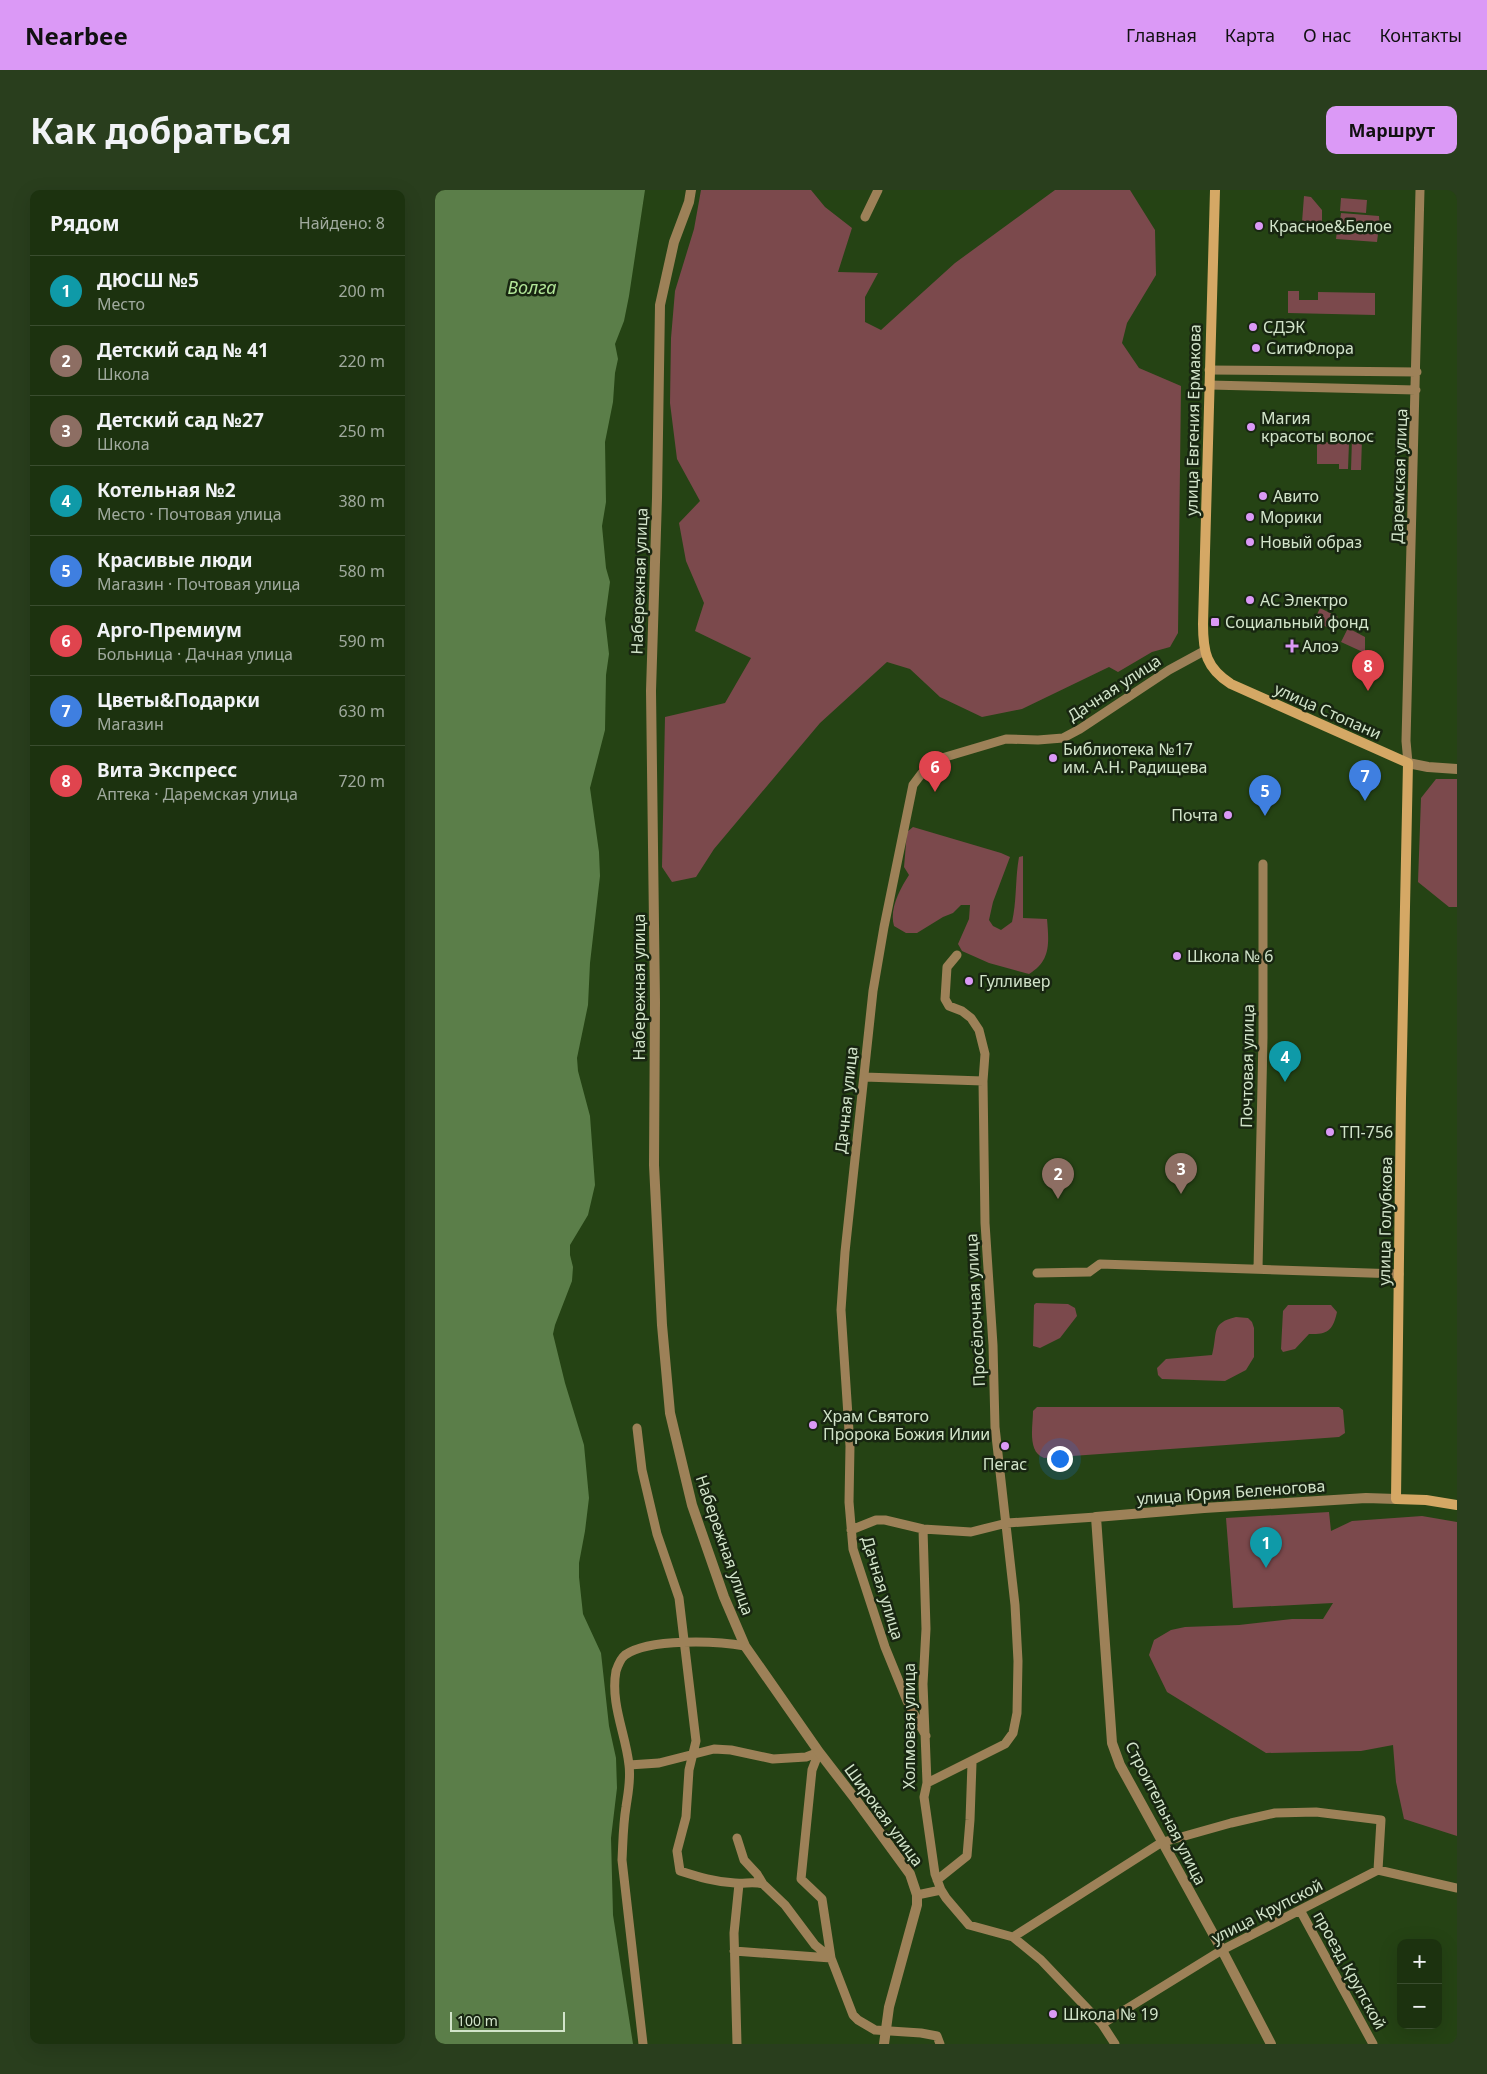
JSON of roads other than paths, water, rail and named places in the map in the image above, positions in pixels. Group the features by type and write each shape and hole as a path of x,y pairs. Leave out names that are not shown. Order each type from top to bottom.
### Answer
{"main road":[{"name":"улица Евгения Ермакова","path":"1204,651 1209,370 1215,190"},
{"name":"улица Стопани","path":"1204,651 1213,669 1231,684 1408,763"},
{"name":"улица Голубкова","path":"1396,1499 1401,1099 1408,763"},
{"name":"улица Юрия Беленогова","path":"1396,1499 1426,1500 1457,1505"}],"street":[{"name":"Набережная улица","path":"691,190 689,202 673,242 660,305 651,691 655,1002 654,1165 662,1325 670,1413 692,1505 724,1597 745,1646 819,1752"},
{"path":"865,216 878,190"},
{"name":"Даремская улица","path":"1408,763 1407,734 1420,190"},
{"path":"1209,370 1417,372"},
{"path":"1209,385 1416,390"},
{"name":"Дачная улица","path":"926,1736 907,1701 885,1647 853,1549 849,1502 850,1446 841,1310 845,1252 873,991 913,784 922,773 942,758 1007,739 1038,740 1063,738 1080,729 1183,661 1204,651"},
{"name":"улица Стопани","path":"1408,763 1428,768 1457,769"},
{"name":"Почтовая улица","path":"1258,1269 1263,1038 1263,864"},
{"name":"Просёлочная улица","path":"927,1783 1005,1744 1013,1733 1017,1713 1018,1661 1015,1605 995,1427 985,1223 983,1081 985,1054 979,1030 971,1018 962,1011 949,1006 945,999 947,967 957,955"},
{"path":"864,1077 983,1081"},
{"path":"1037,1273 1089,1272 1100,1264 1399,1274"},
{"path":"637,1428 642,1470 657,1534 679,1598 696,1742 689,1770 686,1817 677,1851 680,1871 709,1881 763,1884"},
{"name":"улица Юрия Беленогова","path":"851,1530 876,1520 885,1520 923,1529 971,1532 1007,1523 1365,1498 1396,1499"},
{"name":"Строительная улица","path":"1096,1517 1112,1743 1120,1765 1222,1950 1271,2044"},
{"name":"Холмовая улица","path":"923,1529 925,1629 923,1684 927,1783 924,1797 937,1880 941,1890 969,1925 1013,1937"},
{"path":"643,2044 622,1860 623,1836 630,1790 629,1765 619,1720 616,1672 619,1661 625,1655 639,1649 684,1642 721,1642 745,1646"},
{"path":"629,1765 659,1763 714,1749 788,1759 806,1757 819,1752"},
{"path":"819,1752 812,1770 801,1879 822,1899 831,1958 853,2015 864,2026 875,2030 929,2034 937,2036 940,2044"},
{"name":"Широкая улица","path":"819,1752 862,1807 910,1874 917,1895 917,1905 889,2008 884,2044"},
{"path":"937,1880 967,1856 972,1762"},
{"path":"1115,2044 1102,2024 1069,1988 1013,1937 1162,1843 1231,1823 1275,1814 1316,1812 1381,1820 1378,1870 1457,1888"},
{"path":"737,1838 744,1860 757,1874 763,1884 785,1906 815,1945 831,1958"},
{"name":"улица Крупской","path":"1102,2024 1222,1950 1378,1870"},
{"path":"737,2044 734,1933 739,1884"},
{"path":"917,1895 941,1890"},
{"name":"проезд Крупской","path":"1300,1910 1373,2044"},
{"path":"734,1951 831,1958"}],"water":[{"name":"Волга","path":"435,190 645,190 629,296 624,321 615,344 618,359 613,402 605,442 606,502 602,526 606,568 610,582 605,619 609,654 606,675 605,730 590,788 599,852 600,876 590,963 588,1005 577,1058 578,1071 590,1116 595,1185 588,1215 570,1245 573,1267 572,1281 553,1334 565,1383 584,1445 589,1498 579,1563 579,1577 583,1614 601,1653 609,1726 616,1758 617,1788 611,1838 613,1915 633,2044 435,2044"}],"place":[{"name":"Красное&Белое","path":"1259,226"},
{"name":"СДЭК","path":"1253,327"},
{"name":"СитиФлора","path":"1256,348"},
{"name":"Магия красоты волос","path":"1251,427"},
{"name":"Авито","path":"1263,496"},
{"name":"Морики","path":"1250,517"},
{"name":"Новый образ","path":"1250,542"},
{"name":"АС Электро","path":"1250,600"},
{"name":"Социальный фонд","path":"1215,622"},
{"name":"Алоэ","path":"1292,646"},
{"name":"Вита Экспресс","path":"1368,691"},
{"name":"Библиотека №17 им. А.Н. Радищева","path":"1053,758"},
{"name":"Арго-Премиум","path":"935,792"},
{"name":"Цветы&Подарки","path":"1365,801"},
{"name":"Почта","path":"1228,815"},
{"name":"Красивые люди","path":"1265,816"},
{"name":"Школа № 6","path":"1177,956"},
{"name":"Гулливер","path":"969,981"},
{"name":"Котельная №2","path":"1285,1082"},
{"name":"ТП-756","path":"1330,1132"},
{"name":"Детский сад №27","path":"1181,1194"},
{"name":"Детский сад № 41","path":"1058,1199"},
{"name":"Храм Святого Пророка Божия Илии","path":"813,1425"},
{"name":"Пегас","path":"1005,1446"},
{"name":"ДЮСШ №5","path":"1266,1568"},
{"name":"Школа № 19","path":"1053,2014"}]}
